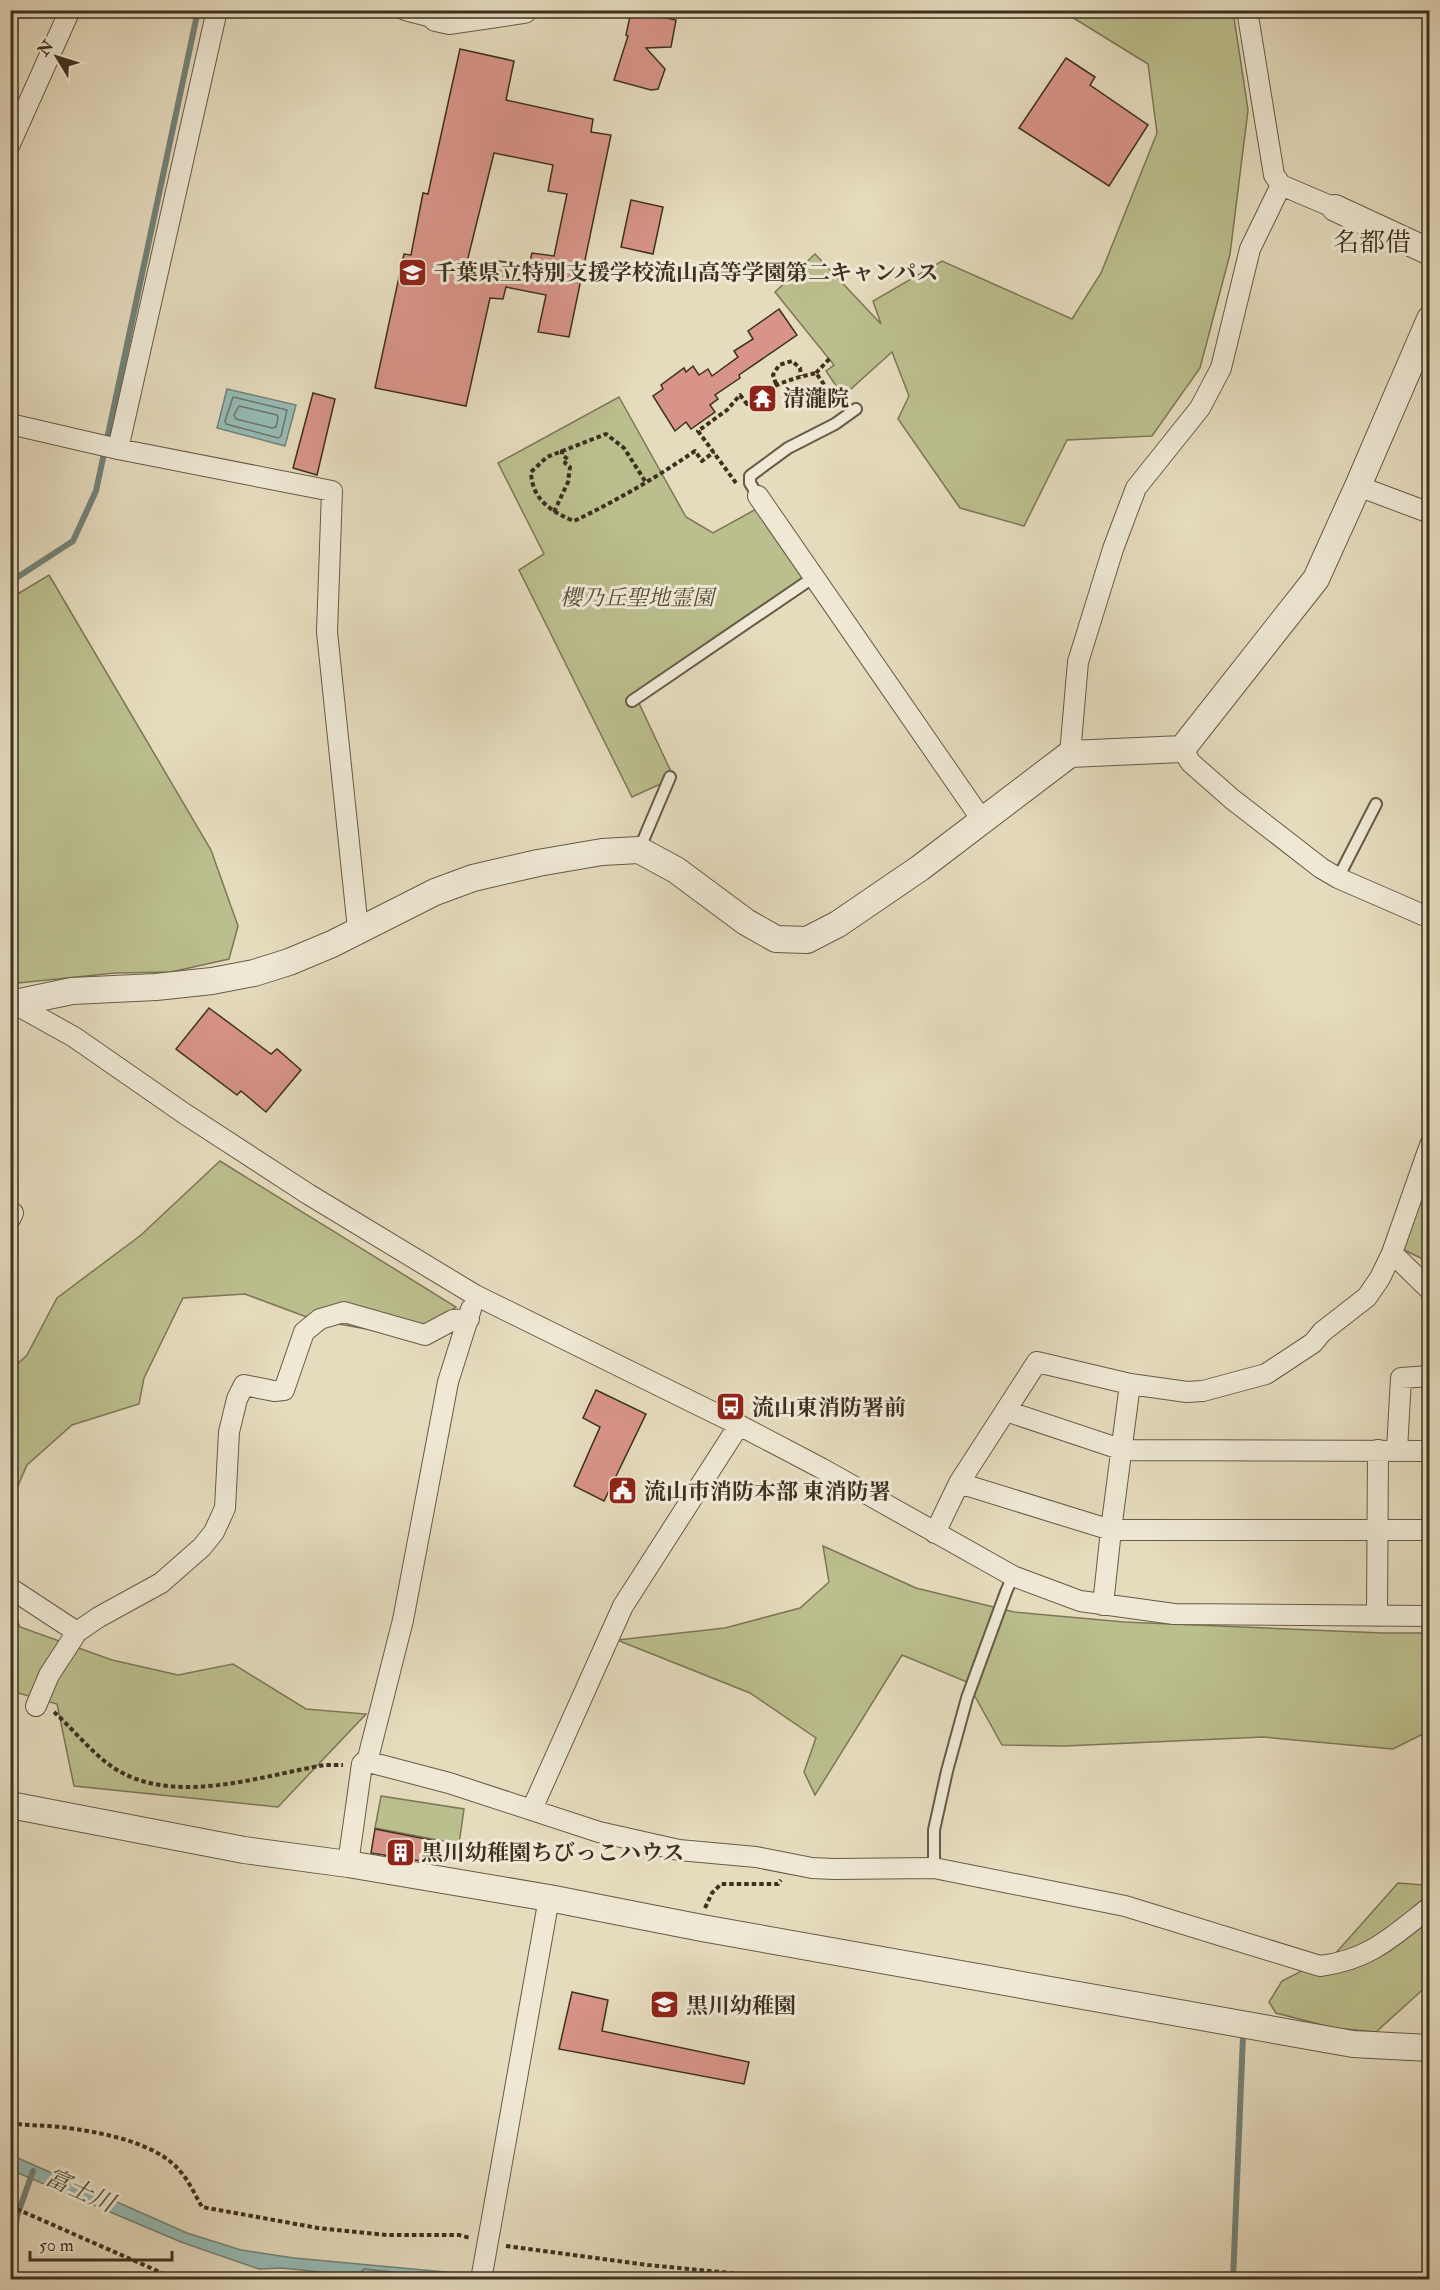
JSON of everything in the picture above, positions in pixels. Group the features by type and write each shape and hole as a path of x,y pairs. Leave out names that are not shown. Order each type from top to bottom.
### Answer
{"street":[{"path":"10,144 69,10"},
{"path":"114,448 217,10"},
{"path":"405,10 437,14 450,21 524,10"},
{"path":"1247,10 1274,175 1281,185 1430,252"},
{"path":"1070,754 1078,662 1113,549 1136,488 1200,408 1221,368 1250,249 1281,185"},
{"path":"11,1002 72,991 156,987 212,981 254,973 289,962 332,944 435,892 473,878 538,863 602,852 639,850 676,870 756,928 776,939 807,940 847,918 920,868 1070,754 1182,749 1316,579 1430,319"},
{"path":"10,424 114,448 332,491 327,632 358,929"},
{"path":"1358,486 1430,513"},
{"path":"754,489 982,820"},
{"path":"1182,749 1191,763 1321,868 1338,878 1430,918"},
{"path":"11,1002 74,1037 185,1114 308,1194 475,1295 739,1425 821,1468 1013,1576 1080,1601 1174,1614 1430,1616"},
{"path":"935,1533 959,1484 1037,1362 1130,1384 1187,1392 1203,1391 1266,1374 1313,1343 1322,1332 1367,1297 1380,1278 1392,1253 1430,1145"},
{"path":"1392,1253 1430,1290"},
{"path":"348,1864 364,1763 403,1620 448,1382 475,1295"},
{"path":"36,1706 49,1675 77,1632 99,1617 161,1583 208,1539 225,1508 229,1432 237,1399 244,1385 274,1391 284,1390 304,1332 314,1323 344,1312 425,1335 453,1320 469,1319"},
{"path":"1377,1616 1378,1530 1388,1450 1401,1378 1430,1376"},
{"path":"1103,1605 1130,1384"},
{"path":"1006,1411 1123,1450 1430,1450"},
{"path":"532,1809 623,1606 739,1425"},
{"path":"959,1484 1111,1530 1430,1530"},
{"path":"10,1588 77,1632"},
{"path":"364,1763 449,1783 599,1832 679,1850 756,1857 812,1868 934,1868 1144,1911 1320,1966 1342,1963 1374,1950 1430,1907"},
{"path":"10,1805 244,1850 348,1864 549,1898 702,1928 1353,2044 1430,2048"},
{"path":"481,2280 549,1898"}],"lane":[{"path":"754,489 750,476 788,448 835,424 856,409"},
{"path":"632,701 814,577"},
{"path":"639,850 670,777"},
{"path":"1338,878 1376,804"},
{"path":"934,1868 934,1830 967,1698 1013,1576"}],"path":[{"path":"754,489 739,488 697,429 728,411 740,395 747,404 762,391 776,384 816,373 831,357"},
{"path":"776,384 773,375 778,365 792,361 800,368 801,376"},
{"path":"816,373 830,393 835,424"},
{"path":"645,481 624,448 606,434 547,456 531,472 531,484 541,502 554,512 573,520 598,509 645,481 695,451 702,461 714,452"},
{"path":"554,512 568,482 570,467 566,463 568,459 562,455 562,449"},
{"path":"36,1706 52,1710 113,1767 139,1779 167,1786 204,1787 325,1765 364,1763"},
{"path":"702,1928 706,1904 721,1884 769,1883"},
{"path":"10,2123 32,2127 60,2127 122,2139 162,2154 181,2171 202,2207 318,2228 387,2235 459,2235 487,2243 648,2265 804,2280"},
{"path":"10,2206 167,2278 178,2280"}],"green space":[{"path":"1062,11 1233,11 1248,110 1230,254 1200,368 1152,436 1067,440 1024,526 960,508 898,419 909,396 892,352 843,396 826,371 834,365 775,292 815,254 881,324 873,301 942,261 1072,319 1101,273 1157,133 1148,64"},
{"name":"櫻乃丘聖地霊園","path":"619,397 686,517 713,533 758,508 810,587 638,701 674,778 632,797 519,570 544,554 498,463"},
{"path":"49,575 211,850 238,926 229,959 171,972 115,973 19,983 11,970 11,598"},
{"path":"220,1161 456,1307 415,1338 312,1319 245,1294 183,1298 144,1378 139,1404 72,1425 27,1465 11,1502 11,1370 27,1355 57,1298 141,1235"},
{"path":"1429,1170 1429,1262 1402,1249"},
{"path":"823,1546 916,1588 1014,1612 1124,1622 1429,1633 1429,1731 1393,1749 1263,1737 1065,1746 1002,1745 967,1682 902,1655 815,1795 804,1772 816,1738 750,1693 617,1640 725,1628 800,1608 829,1582"},
{"path":"10,1605 20,1627 112,1660 178,1675 233,1664 306,1709 366,1714 278,1807 74,1786 57,1704 11,1691"},
{"path":"381,1796 464,1809 459,1844 375,1828"},
{"path":"1429,1881 1429,1984 1376,2032 1334,2028 1276,2013 1269,2002 1282,1981 1335,1954 1398,1883 1424,1885"}],"water":[{"path":"227,389 296,405 285,446 217,428"},
{"name":"富士川","path":"11,2155 187,2233 241,2250 294,2258 521,2279 386,2279 282,2268 259,2269 181,2242 11,2170"}],"building":[{"path":"643,13 676,20 671,47 646,48 665,69 658,89 651,90 614,80 628,36 626,35 630,16"},
{"path":"460,49 514,61 506,100 593,119 591,132 611,135 569,337 538,332 546,295 506,287 503,299 490,298 466,406 375,388 404,254 411,255 423,193 428,194","holes":["494,153 553,165 548,191 567,194 554,256 532,253 529,265 499,261 496,272 466,266"]},
{"path":"1066,58 1095,77 1090,85 1148,125 1109,186 1019,128"},
{"path":"631,200 663,207 653,254 621,247"},
{"path":"779,309 797,335 739,375 740,378 715,395 718,399 710,405 715,412 691,429 686,422 675,431 653,396 663,389 661,385 684,368 686,372 693,366 699,375 708,369 712,376 738,357 734,351 753,339 748,331"},
{"path":"313,393 335,399 317,475 293,468"},
{"path":"209,1008 271,1054 277,1049 301,1070 266,1112 241,1091 237,1095 176,1049"},
{"path":"596,1390 646,1414 604,1501 574,1486 600,1427 583,1418"},
{"name":"黒川幼稚園ちびっこハウス","path":"375,1829 431,1840 427,1862 371,1853"},
{"path":"572,1992 608,2000 602,2031 749,2062 744,2084 559,2049"}],"waterway":[{"path":"10,582 73,541 96,491 198,10"},
{"path":"1233,2280 1243,2036"},
{"path":"10,2270 17,2216 33,2171"}],"place":[{"name":"千葉県立特別支援学校流山高等学園第二キャンパス","path":"413,272"},
{"name":"清瀧院","path":"762,398"},
{"name":"流山東消防署前","path":"731,1407"},
{"name":"流山市消防本部 東消防署","path":"623,1491"},
{"name":"黒川幼稚園ちびっこハウス","path":"400,1852"},
{"name":"黒川幼稚園","path":"665,2005"}],"district":[{"name":"名都借","path":"1372,242"}]}
